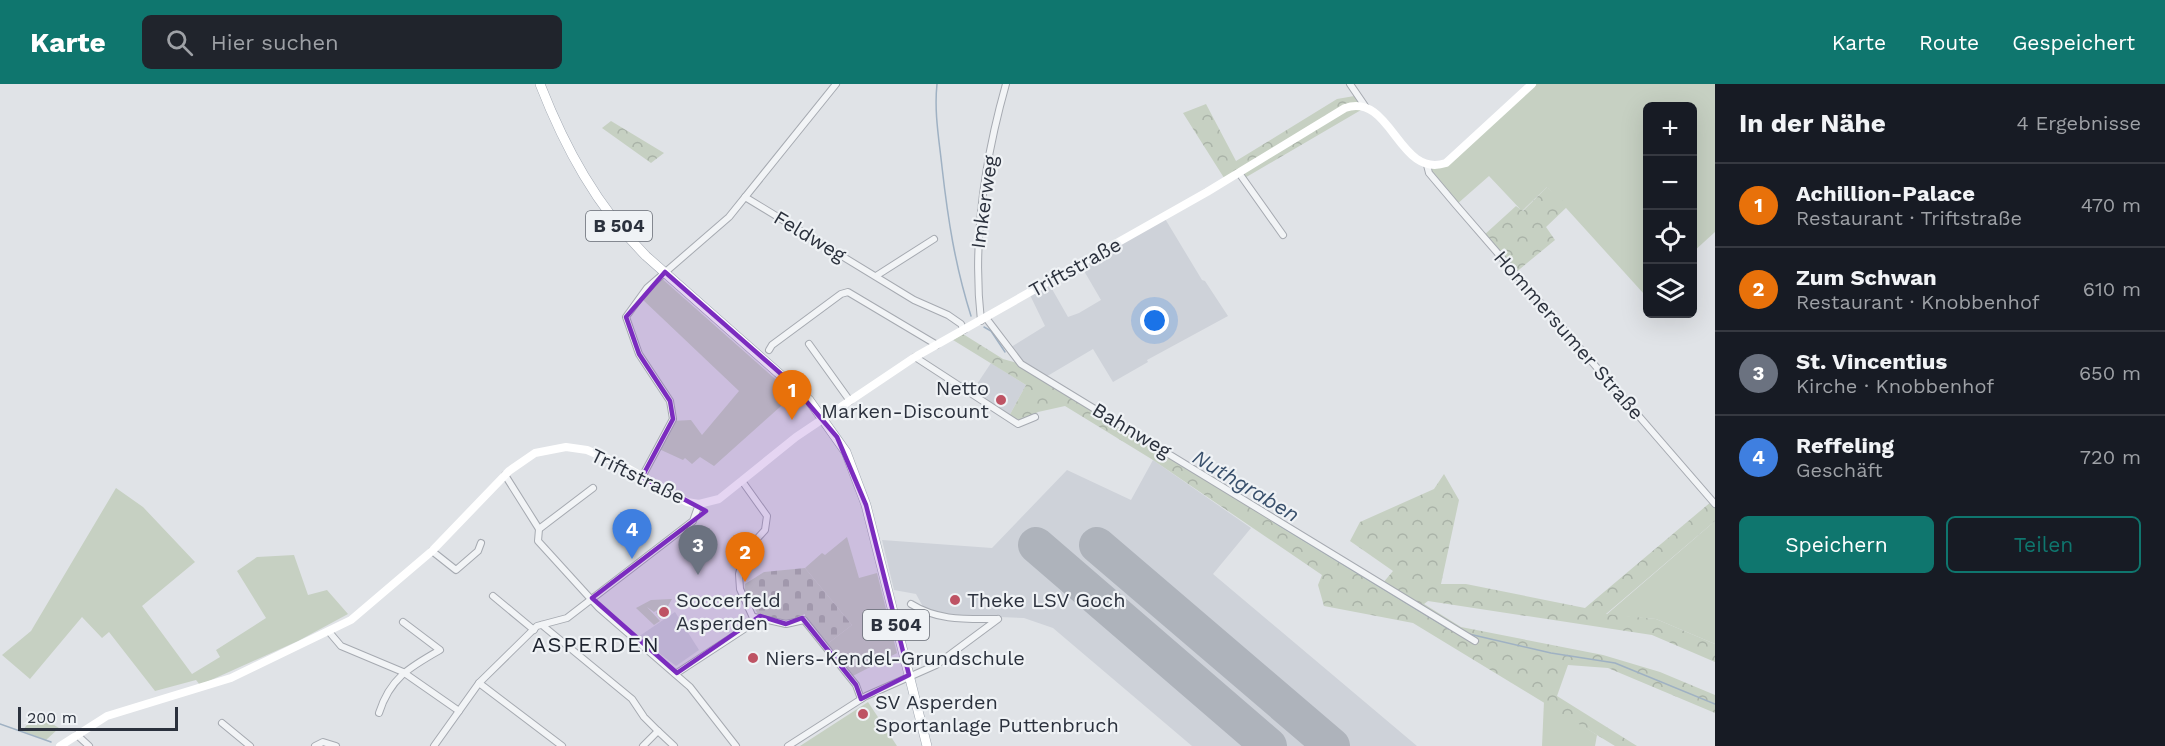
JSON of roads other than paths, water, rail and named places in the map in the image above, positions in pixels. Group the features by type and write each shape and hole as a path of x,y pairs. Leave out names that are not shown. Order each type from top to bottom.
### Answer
{"main road":[{"name":"B 504","path":"540,84 564,140 596,195 625,233 665,272 788,380 825,420 846,452 860,486 927,746"}],"street":[{"path":"642,477 673,419 670,401 639,354 626,317 647,288 713,232 836,84"},
{"name":"Imkerweg","path":"983,320 976,276 977,228 998,114 1006,84"},
{"path":"1350,84 1365,106 1377,113 1414,158 1426,165 1446,163 1532,84"},
{"name":"Triftstraße","path":"60,746 107,716 210,686 330,633 364,611 432,551 505,475 535,453 566,447 596,453 681,499 699,504 719,499 796,437 825,420 915,357 1239,173 1345,108 1354,105 1365,106"},
{"name":"Hommersumer Straße","path":"1426,165 1429,173 1456,205 1715,504"},
{"path":"1239,173 1283,235"},
{"name":"Feldweg","path":"745,196 914,300 948,315 961,324 964,330"},
{"path":"876,276 934,238"},
{"path":"769,350 772,345 848,292 937,345"},
{"name":"Bahnweg","path":"983,320 1021,364 1475,641"},
{"path":"809,344 850,401"},
{"path":"915,357 1018,424 1035,417"},
{"path":"505,475 539,529 538,541 617,625 677,673 736,746"},
{"path":"677,673 751,625 754,617 740,589 740,574 744,553 768,524 767,516 742,481"},
{"path":"539,529 593,488"},
{"path":"434,746 479,683 534,630 542,624 567,618 693,520 699,504"},
{"path":"432,551 456,570 478,551 481,543"},
{"path":"493,596 534,630"},
{"path":"788,746 861,699 909,675 936,665 998,619 949,619 927,614 911,604"},
{"path":"754,617 786,624 804,620 856,685 861,699"},
{"path":"379,713 383,702 403,672 440,650 403,622"},
{"path":"542,624 632,699 644,717 674,746"},
{"path":"330,633 341,646 403,672 459,711"},
{"path":"479,683 562,746"},
{"path":"222,723 250,746"},
{"path":"643,746 658,730"},
{"path":"77,735 89,746"},
{"path":"315,746 323,742 336,746"}],"waterway":[{"name":"Nuthgraben","path":"937,84 937,126 947,205 956,260 971,316"},
{"name":"Nuthgraben","path":"984,327 991,331 1005,352"},
{"name":"Nuthgraben","path":"1274,522 1449,629"},
{"name":"Nuthgraben","path":"1469,634 1551,653 1615,663 1715,704"},
{"path":"0,724 51,742"}],"place":[{"name":"Netto Marken-Discount","path":"1001,400"},
{"name":"Achillion-Palace","path":"792,420"},
{"name":"Reffeling","path":"632,559"},
{"name":"St. Vincentius","path":"698,575"},
{"name":"Zum Schwan","path":"745,582"},
{"name":"Theke LSV Goch","path":"955,600"},
{"name":"Soccerfeld Asperden","path":"664,612"},
{"name":"Niers-Kendel-Grundschule","path":"753,658"},
{"name":"SV Asperden Sportanlage Puttenbruch","path":"863,714"}],"district":[{"name":"ASPERDEN","path":"596,644"}]}
